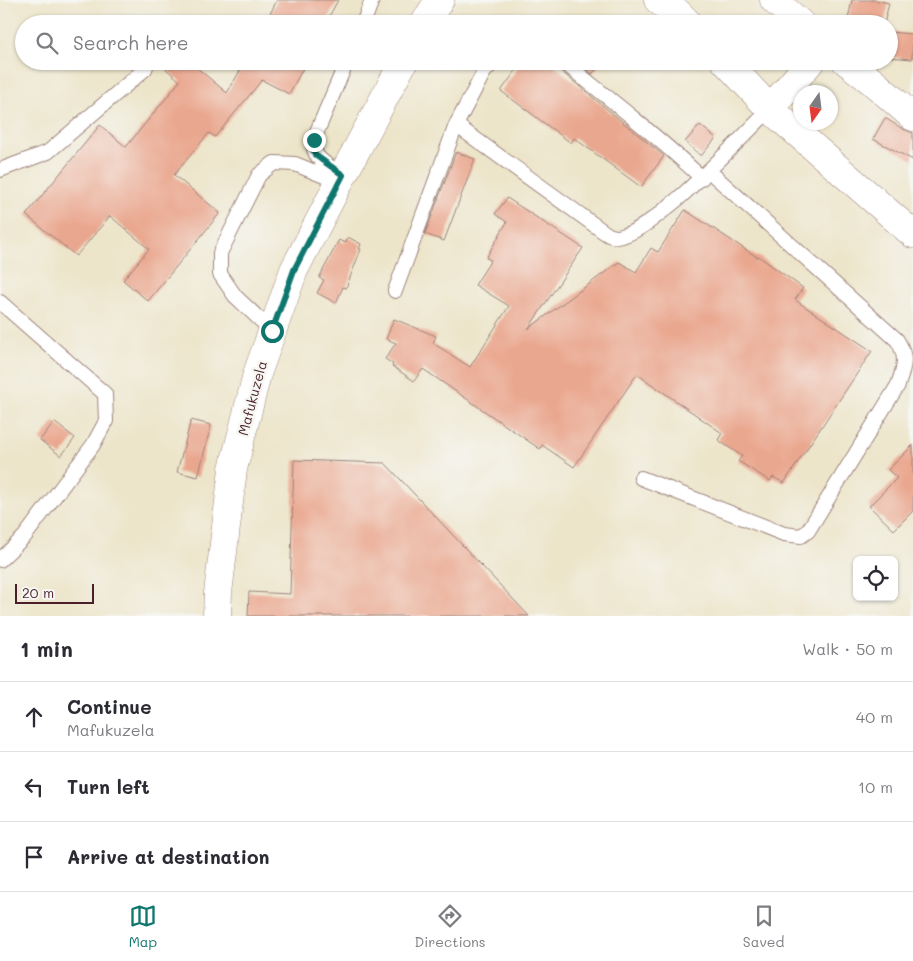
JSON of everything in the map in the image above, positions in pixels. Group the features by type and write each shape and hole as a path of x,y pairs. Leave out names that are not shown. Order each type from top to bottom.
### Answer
{"main road":[{"path":"774,0 791,15"},
{"name":"Mafukuzela","path":"217,616 233,469 257,374 294,270 399,70"},
{"path":"733,70 770,109 913,234"},
{"path":"770,109 804,70"},
{"path":"857,70 913,117"}],"lane":[{"path":"366,15 372,0"},
{"path":"0,170 48,152 144,70"},
{"path":"341,178 315,155 313,148 316,134 343,70"},
{"path":"395,290 456,125 486,70"},
{"path":"574,70 676,154 705,175 897,340 904,358 903,371 898,385 808,531 801,536 784,534 641,478"},
{"path":"456,125 599,229 608,235 620,237 644,226 660,215 705,175 770,109"},
{"path":"272,331 235,296 220,274 220,253 259,175 274,163 295,164 341,178"},
{"path":"0,302 105,394 106,421 93,445 25,536 0,560"}],"building":[{"path":"277,0 338,0 330,15 270,14"},
{"path":"852,0 875,0 889,3 886,15 849,15"},
{"path":"898,33 913,34 912,59 898,58"},
{"path":"167,70 200,70 227,93 240,70 302,70 289,94 262,80 215,137 209,133 174,175 220,213 148,301 123,280 149,249 110,216 76,256 26,215 100,125 126,147 180,81"},
{"path":"516,70 559,70 664,156 641,187 574,138 571,143 501,91"},
{"path":"587,70 596,70 592,74"},
{"path":"885,118 913,133 913,160 873,139"},
{"path":"700,125 716,138 701,156 685,142"},
{"path":"456,152 475,159 444,241 425,234"},
{"path":"507,198 583,248 528,329 619,262 636,272 651,248 658,252 685,210 758,256 803,288 795,300 872,351 784,483 773,477 770,481 738,461 742,456 718,440 722,433 637,374 574,467 542,445 540,449 423,369 414,381 385,359 396,343 386,339 394,319 436,336 433,343 470,367 509,306 475,285 491,260 486,258 507,222 495,214"},
{"path":"348,237 361,244 359,249 361,249 346,288 343,287 336,303 317,293 324,280 319,278 339,240 345,243"},
{"path":"191,420 211,425 198,477 177,472"},
{"path":"54,422 75,438 61,456 40,440"},
{"path":"913,445 913,511 894,530 869,506 897,478 888,470"},
{"path":"294,460 385,463 529,616 248,616 249,592 290,594"}],"route":[{"path":"272,331 294,270 343,175 315,155 313,148 314,140"}]}
